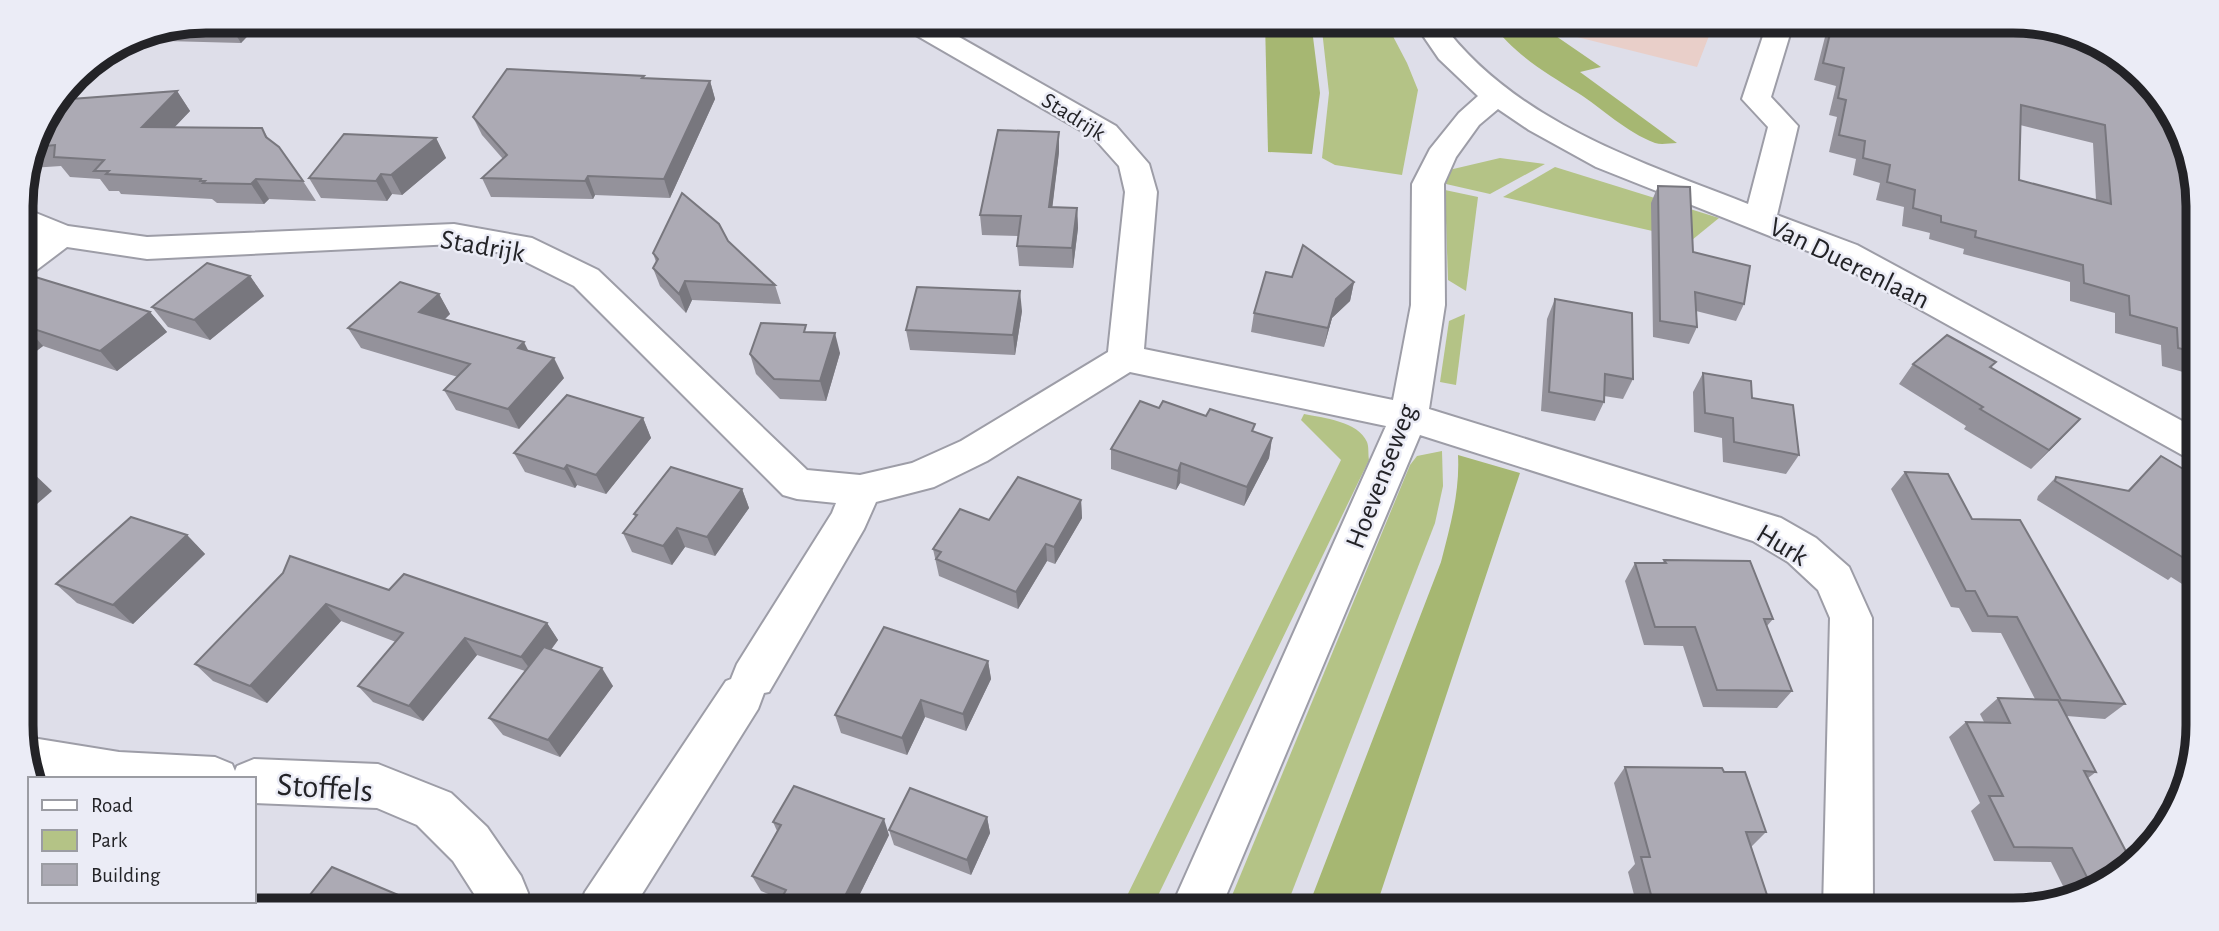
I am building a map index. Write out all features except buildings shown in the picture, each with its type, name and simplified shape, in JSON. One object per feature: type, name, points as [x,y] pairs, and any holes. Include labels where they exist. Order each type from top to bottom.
[{"type":"street","points":[[1435,33],[1449,54],[1495,96]]},
{"type":"street","points":[[1760,218],[1783,126],[1756,99],[1777,33]]},
{"type":"street","name":"Stadrijk","points":[[34,223],[61,236],[147,248],[454,234],[520,246],[586,278],[797,484],[860,490],[920,476],[974,451],[1125,358],[1141,192],[1134,164],[1105,132],[933,34]]},
{"type":"street","name":"Van Duerenlaan","points":[[1495,96],[1539,124],[1607,159],[1844,253],[2186,440]]},
{"type":"street","name":"Hoevenseweg","points":[[1200,897],[1409,417],[1428,305],[1428,184],[1441,155],[1469,119],[1495,96]]},
{"type":"street","points":[[34,255],[61,236]]},
{"type":"street","points":[[1125,358],[1409,417]]},
{"type":"street","name":"Hurk","points":[[1409,417],[1767,529],[1802,550],[1834,579],[1851,618],[1848,897]]},
{"type":"street","points":[[611,898],[748,686],[850,518],[860,490]]},
{"type":"street","points":[[37,760],[119,774],[177,777]]},
{"type":"street","name":"Stoffels","points":[[256,780],[378,786],[434,809],[470,844],[503,892],[503,898]]},
{"type":"shaded area","points":[[1562,33],[1710,33],[1697,67]]},
{"type":"green space","points":[[1265,33],[1313,33],[1320,93],[1312,154],[1268,152]]},
{"type":"green space","points":[[1322,33],[1391,33],[1418,90],[1402,175],[1335,165],[1322,158],[1329,93]]},
{"type":"green space","points":[[1499,33],[1552,33],[1601,67],[1580,72],[1677,143],[1655,143],[1624,127],[1530,62]]},
{"type":"green space","points":[[1500,158],[1545,164],[1490,194],[1446,184],[1449,170]]},
{"type":"green space","points":[[1555,167],[1719,218],[1692,240],[1503,197]]},
{"type":"green space","points":[[1445,190],[1478,197],[1466,291],[1448,280]]},
{"type":"green space","points":[[1465,314],[1456,385],[1440,382],[1449,321]]},
{"type":"green space","points":[[1304,414],[1356,429],[1367,442],[1369,460],[1157,897],[1126,897],[1341,460],[1301,420]]},
{"type":"green space","points":[[1442,451],[1443,486],[1435,523],[1290,897],[1231,897],[1410,465],[1417,456]]},
{"type":"green space","points":[[1458,455],[1520,473],[1379,897],[1312,897],[1441,562],[1456,496]]}]
